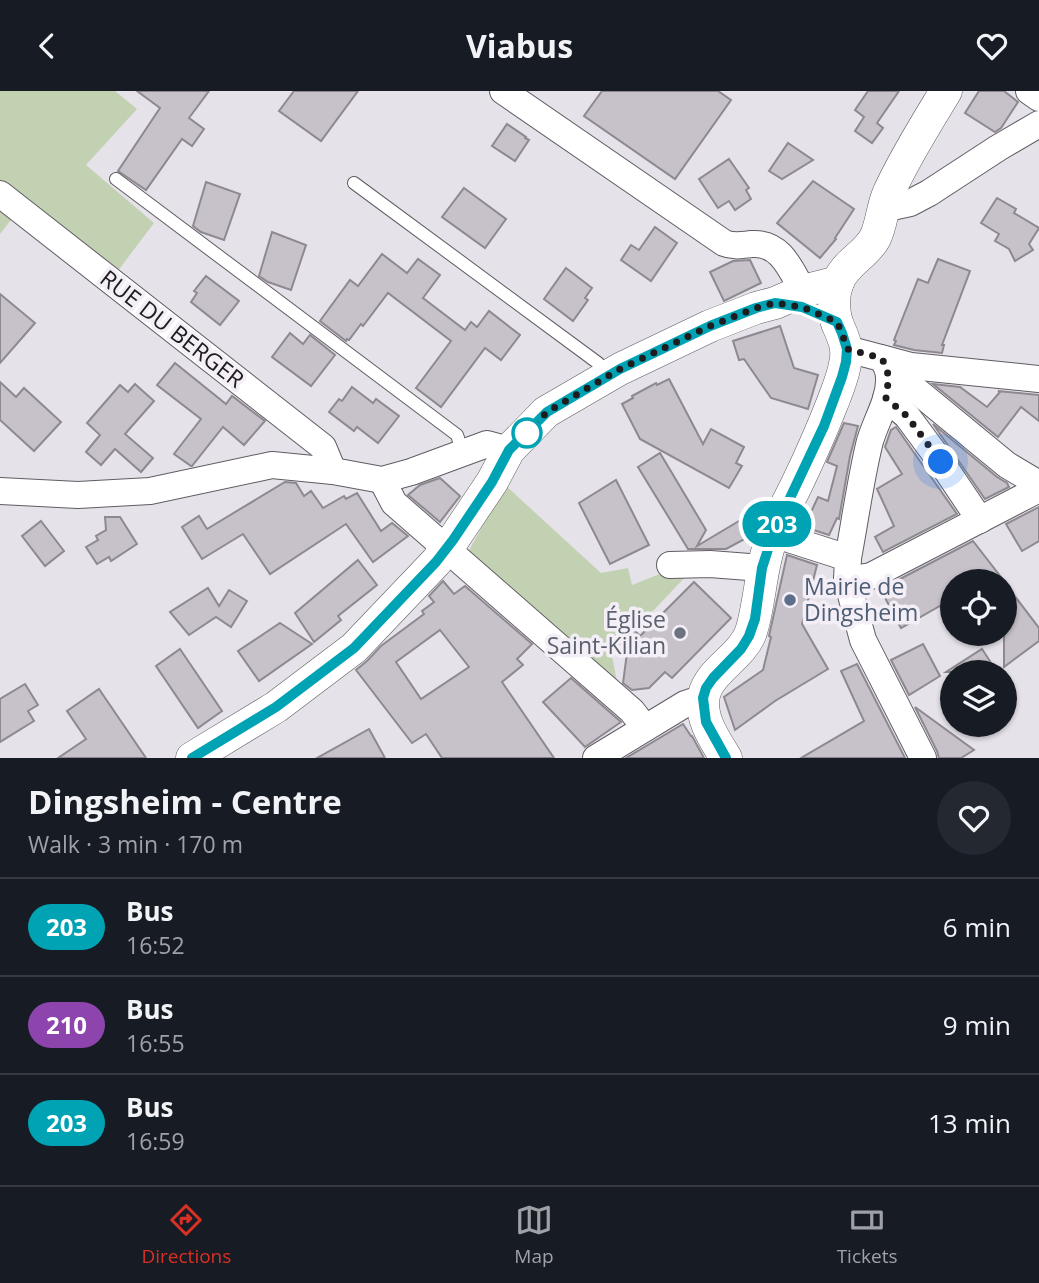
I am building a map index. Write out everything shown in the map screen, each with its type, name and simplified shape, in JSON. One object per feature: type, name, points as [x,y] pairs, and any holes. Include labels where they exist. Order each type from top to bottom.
[{"type":"street","points":[[503,91],[724,243],[733,246],[765,245],[778,251],[787,261],[789,297],[842,336],[886,378],[907,416],[980,520]]},
{"type":"street","points":[[726,758],[706,722],[703,698],[713,678],[741,649],[749,636],[755,619],[762,568],[773,534],[824,426],[842,377],[846,362],[834,306],[838,282],[843,272],[877,235],[883,209],[897,174],[946,91]]},
{"type":"street","points":[[1029,91],[1039,98]]},
{"type":"street","points":[[883,209],[910,203],[929,193],[1039,124]]},
{"type":"street","name":"RUE DU BERGER","points":[[0,194],[323,447],[333,471]]},
{"type":"street","points":[[197,757],[276,707],[354,648],[446,550],[492,482],[509,450],[547,412],[608,375],[710,326],[838,282]]},
{"type":"street","points":[[886,378],[911,366],[1039,379]]},
{"type":"street","points":[[886,378],[869,444],[848,569],[863,640],[923,758]]},
{"type":"street","points":[[773,534],[848,569],[871,576],[980,520],[1039,486],[1007,465],[917,391],[886,378]]},
{"type":"street","points":[[0,491],[78,495],[150,491],[272,465],[333,471],[382,480],[487,444],[509,450]]},
{"type":"street","points":[[382,480],[394,503],[632,711],[645,728]]},
{"type":"street","points":[[670,565],[710,564],[762,568]]},
{"type":"street","points":[[596,758],[685,704],[703,698]]},
{"type":"lane","points":[[116,179],[457,435],[463,453]]},
{"type":"lane","points":[[354,183],[598,363],[608,375]]},
{"type":"green space","points":[[0,91],[115,91],[137,109],[86,165],[154,223],[117,272],[24,203],[0,234]]},
{"type":"green space","points":[[505,485],[601,573],[628,568],[632,585],[662,573],[686,576],[654,610],[625,628],[610,645],[618,687],[466,556]]},
{"type":"building","points":[[137,91],[209,91],[189,118],[204,129],[192,146],[182,139],[146,190],[118,171],[160,108]]},
{"type":"building","points":[[294,91],[358,91],[321,141],[279,111]]},
{"type":"building","points":[[602,91],[718,91],[731,100],[675,179],[584,116]]},
{"type":"building","points":[[868,91],[899,91],[877,123],[883,128],[872,143],[855,131],[864,117],[855,110]]},
{"type":"building","points":[[979,91],[1004,91],[1018,102],[1001,128],[995,132],[965,113]]},
{"type":"building","points":[[507,124],[529,140],[515,161],[492,146]]},
{"type":"building","points":[[788,143],[813,160],[782,179],[769,171]]},
{"type":"building","points":[[729,159],[749,188],[746,190],[751,199],[735,210],[729,201],[718,208],[699,179]]},
{"type":"building","points":[[813,181],[854,209],[836,239],[820,258],[777,223]]},
{"type":"building","points":[[206,182],[240,194],[224,240],[201,232],[193,226]]},
{"type":"building","points":[[464,188],[506,219],[485,248],[442,217]]},
{"type":"building","points":[[997,198],[1016,209],[1014,213],[1039,228],[1029,244],[1033,250],[1015,261],[1009,249],[995,241],[999,234],[981,223]]},
{"type":"building","points":[[655,227],[677,243],[651,281],[621,260],[631,245],[639,250]]},
{"type":"building","points":[[272,232],[306,245],[291,290],[259,276]]},
{"type":"building","points":[[382,254],[407,273],[418,259],[440,275],[423,298],[465,330],[471,322],[477,327],[489,311],[520,335],[501,360],[485,348],[441,407],[416,388],[451,341],[388,293],[349,340],[346,341],[320,321],[350,280],[358,286]]},
{"type":"building","points":[[938,259],[970,271],[942,345],[942,353],[894,345],[918,279],[928,283]]},
{"type":"building","points":[[750,260],[761,283],[724,301],[710,272],[733,261]]},
{"type":"building","points":[[566,268],[592,288],[585,298],[588,300],[573,321],[544,299]]},
{"type":"building","points":[[206,276],[239,301],[220,325],[191,302],[197,293],[194,291]]},
{"type":"building","points":[[0,294],[35,323],[0,363]]},
{"type":"building","points":[[780,326],[794,368],[818,375],[808,409],[771,398],[744,359],[739,360],[733,341]]},
{"type":"building","points":[[290,333],[303,344],[310,335],[335,355],[311,386],[272,357]]},
{"type":"building","points":[[175,363],[226,404],[232,396],[265,421],[244,445],[223,427],[192,466],[174,454],[201,419],[157,385]]},
{"type":"building","points":[[669,379],[703,444],[711,429],[744,447],[736,463],[742,466],[729,488],[640,439],[622,404],[656,383],[657,385]]},
{"type":"building","points":[[0,382],[16,397],[24,388],[61,422],[34,451],[0,420]]},
{"type":"building","points":[[135,384],[154,401],[125,434],[153,458],[141,472],[115,449],[101,465],[86,452],[100,435],[87,423],[120,385],[128,392]]},
{"type":"building","points":[[933,384],[960,387],[987,407],[1000,392],[998,391],[1039,395],[1039,421],[1021,407],[998,437]]},
{"type":"building","points":[[352,387],[373,403],[376,399],[399,416],[378,443],[357,427],[354,431],[329,412],[339,399],[342,401]]},
{"type":"building","points":[[844,423],[858,426],[839,519],[837,518],[829,535],[804,527],[818,497],[828,501],[837,466],[827,462]]},
{"type":"building","points":[[933,424],[1007,483],[1009,487],[985,499]]},
{"type":"building","points":[[896,427],[957,514],[883,552],[875,537],[894,526],[877,489],[902,474],[885,447],[891,430]]},
{"type":"building","points":[[660,453],[706,530],[697,546],[749,515],[756,526],[754,534],[726,549],[688,549],[638,467]]},
{"type":"building","points":[[440,478],[460,496],[440,522],[408,495],[420,485]]},
{"type":"building","points":[[616,480],[649,545],[610,564],[579,503]]},
{"type":"building","points":[[285,482],[296,483],[304,496],[311,491],[323,508],[344,496],[346,499],[357,493],[381,531],[392,523],[408,536],[373,562],[346,524],[270,574],[243,534],[202,559],[182,527],[199,516],[207,529]]},
{"type":"building","points":[[1039,507],[1039,541],[1022,551],[1006,524]]},
{"type":"building","points":[[105,517],[120,517],[137,544],[111,561],[109,557],[97,564],[86,547],[98,540],[96,536],[106,530]]},
{"type":"building","points":[[41,521],[64,551],[45,566],[22,536]]},
{"type":"building","points":[[973,541],[995,569],[940,569],[940,606],[901,628],[883,594],[901,585],[898,580]]},
{"type":"building","points":[[787,555],[817,565],[802,624],[828,669],[775,701],[735,730],[724,697],[763,670]]},
{"type":"building","points":[[358,560],[377,585],[338,616],[341,620],[314,642],[295,613]]},
{"type":"building","points":[[443,581],[454,594],[465,586],[532,644],[517,659],[523,665],[502,682],[554,758],[442,758],[426,734],[412,743],[356,670],[381,646],[424,614],[422,611],[434,602],[429,596]],"holes":[[[440,630],[469,667],[421,699],[396,662]]]},
{"type":"building","name":"Église Saint-Kilian","points":[[694,582],[731,618],[672,678],[665,672],[649,688],[632,690],[623,683],[627,653],[618,645],[633,629],[640,636]]},
{"type":"building","points":[[208,588],[219,606],[229,590],[247,601],[231,627],[216,617],[189,635],[170,612]]},
{"type":"building","points":[[1017,599],[1039,628],[1039,641],[1013,660],[1004,660],[1004,646],[1017,646]]},
{"type":"building","points":[[280,623],[312,644],[259,681],[238,651]]},
{"type":"building","points":[[923,644],[940,676],[909,695],[891,660]]},
{"type":"building","points":[[180,649],[222,711],[198,728],[156,666]]},
{"type":"building","points":[[982,649],[989,660],[965,660]]},
{"type":"building","points":[[857,664],[905,758],[801,758],[864,721],[841,671]]},
{"type":"building","points":[[571,678],[621,722],[585,747],[543,702]]},
{"type":"building","points":[[25,684],[38,705],[28,711],[34,721],[0,742],[0,699]]},
{"type":"building","points":[[99,689],[146,758],[58,758],[86,739],[67,711]]},
{"type":"building","points":[[915,707],[940,725],[940,737],[956,737],[974,750],[961,758],[939,758]]},
{"type":"building","points":[[683,724],[704,758],[626,758]]},
{"type":"building","points":[[369,729],[385,758],[317,758]]},
{"type":"bus line","name":"203","points":[[192,758],[276,707],[354,648],[436,562],[492,482],[509,450],[547,412],[620,369],[710,326],[775,303],[802,307],[837,322],[847,349],[846,362],[824,426],[773,534],[762,568],[755,619],[749,636],[741,649],[706,688],[703,698],[706,722],[726,758]]},
{"type":"place","name":"Mairie de Dingsheim","points":[[790,600]]},
{"type":"place","name":"Église Saint-Kilian","points":[[680,633]]},
{"type":"route","points":[[527,433],[547,412],[620,369],[710,326],[775,303],[802,307],[837,322],[847,349],[881,358],[887,366],[889,377],[886,398],[907,416],[941,462]]}]
